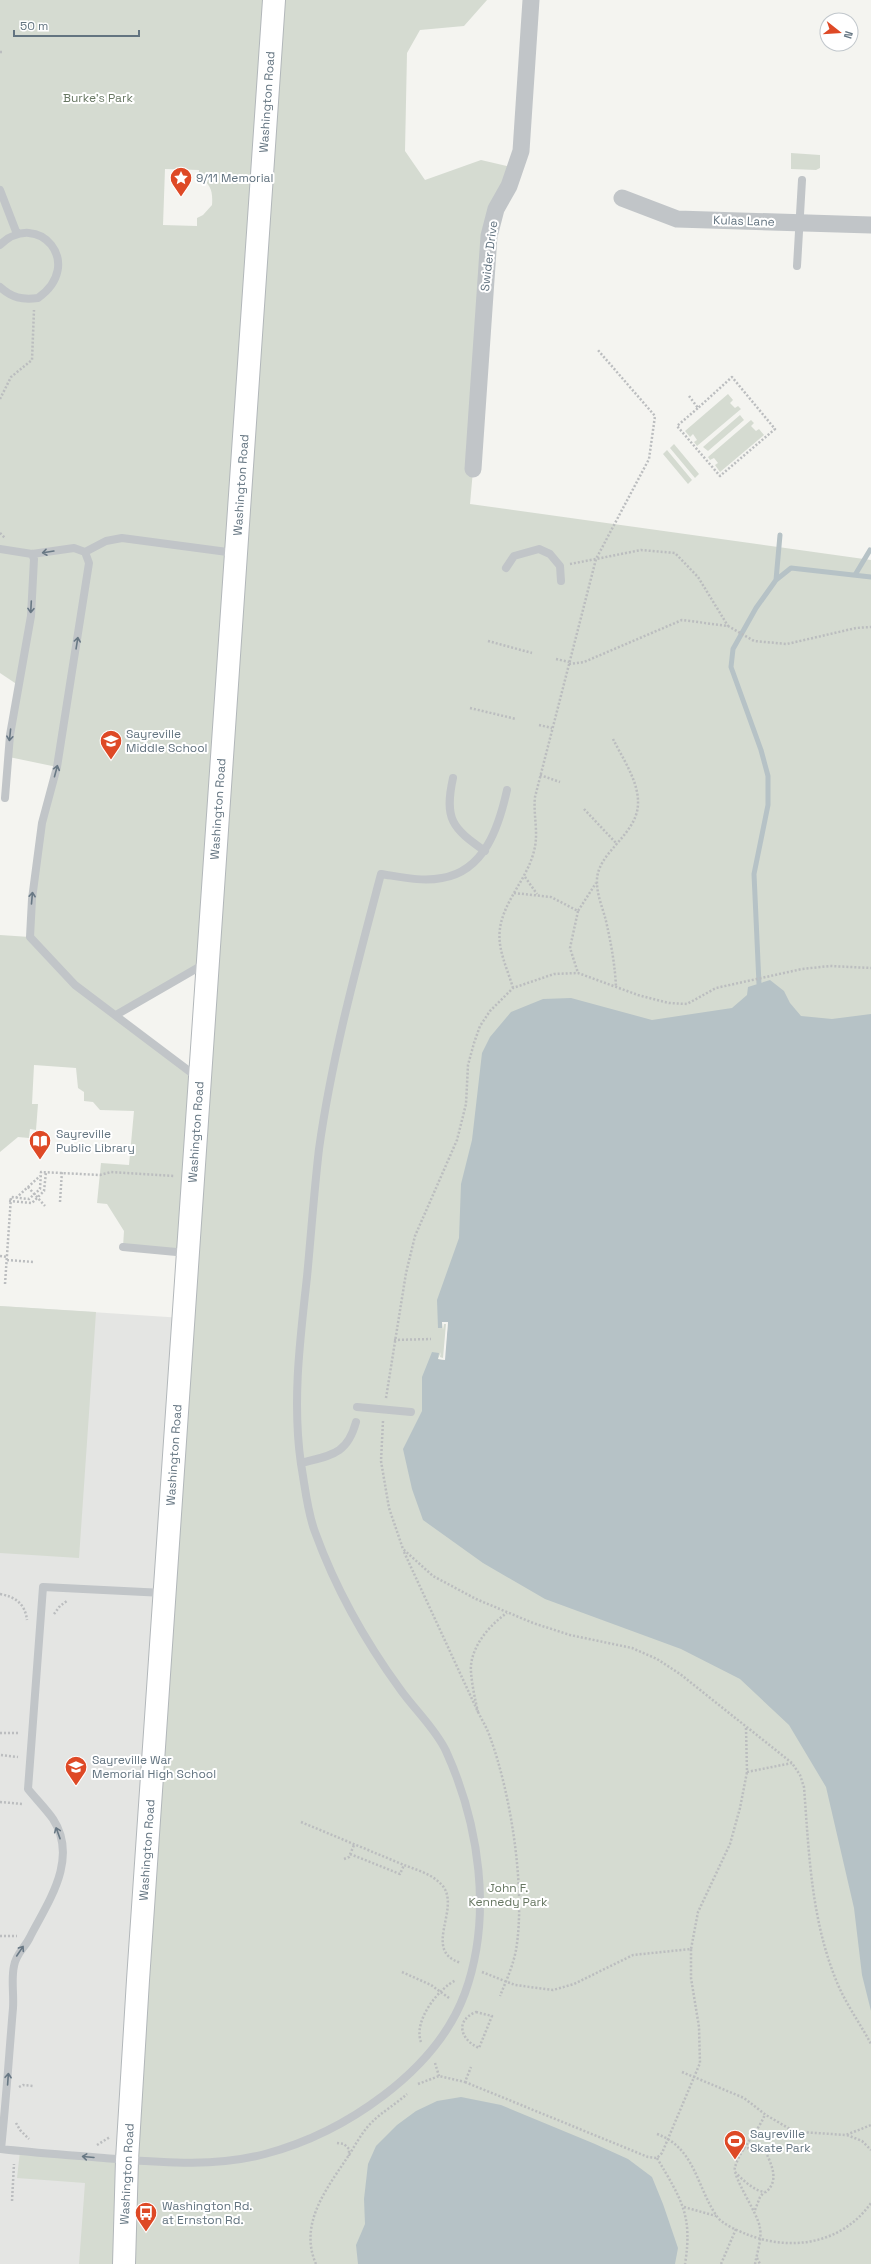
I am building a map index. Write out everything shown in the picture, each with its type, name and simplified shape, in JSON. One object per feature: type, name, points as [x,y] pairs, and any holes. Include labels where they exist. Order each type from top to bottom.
[{"type":"main road","name":"Washington Road","points":[[124,2264],[127,2160],[164,1593],[200,1079],[206,963],[274,0]]},
{"type":"street","name":"Swider Drive","points":[[473,469],[489,236],[496,209],[509,186],[521,151],[531,0]]},
{"type":"street","name":"Kulas Lane","points":[[622,198],[677,219],[871,225]]},
{"type":"lane","points":[[797,266],[802,180]]},
{"type":"lane","points":[[0,190],[17,234]]},
{"type":"lane","points":[[0,245],[6,239],[17,234],[29,233],[39,235],[55,250],[59,261],[58,272],[54,283],[38,298],[16,298],[0,287]]},
{"type":"lane","points":[[0,549],[10,549],[32,554],[74,548],[85,552],[106,541],[122,538],[236,554]]},
{"type":"lane","points":[[506,568],[514,556],[539,549],[550,554],[560,566],[561,581]]},
{"type":"lane","points":[[85,552],[89,563],[57,767],[42,823],[32,899],[30,937],[75,985],[116,1014],[200,1079]]},
{"type":"lane","points":[[5,798],[10,735],[31,616],[34,559],[32,554]]},
{"type":"lane","points":[[453,778],[448,802],[454,825],[466,838],[484,851]]},
{"type":"lane","points":[[164,1593],[43,1587],[28,1789],[53,1820],[64,1854],[62,1868],[56,1887],[29,1940],[18,1953],[13,1967],[14,1995],[1,2149],[156,2162],[216,2162],[263,2154],[314,2137],[353,2116],[394,2086],[418,2064],[436,2043],[452,2019],[464,1995],[471,1970],[476,1938],[480,1884],[477,1859],[466,1803],[444,1746],[398,1687],[355,1620],[313,1528],[301,1463],[296,1379],[320,1147],[345,1012],[381,874],[415,879],[443,878],[468,868],[484,851],[500,819],[507,790]]},
{"type":"lane","points":[[116,1014],[206,963]]},
{"type":"lane","points":[[123,1247],[187,1253]]},
{"type":"lane","points":[[357,1407],[411,1412]]},
{"type":"lane","points":[[301,1463],[331,1456],[340,1452],[348,1442],[356,1422]]},
{"type":"path","points":[[0,399],[11,377],[32,360],[33,312],[38,298]]},
{"type":"path","points":[[513,988],[500,945],[499,928],[504,911],[525,877],[535,850],[537,834],[534,803],[596,559],[649,459],[655,416],[597,349]]},
{"type":"path","points":[[732,377],[775,429],[720,476],[677,426],[698,408],[732,377]]},
{"type":"path","points":[[689,396],[698,408]]},
{"type":"path","points":[[560,566],[641,550],[675,553],[698,577],[728,626]]},
{"type":"path","points":[[556,658],[569,663],[584,662],[682,620],[728,626],[754,641],[787,644],[856,628],[871,627]]},
{"type":"path","points":[[488,641],[532,653]]},
{"type":"path","points":[[470,708],[516,719]]},
{"type":"path","points":[[539,725],[552,728]]},
{"type":"path","points":[[578,973],[570,948],[578,911],[596,882],[601,867],[617,844],[630,831],[636,818],[638,804],[632,777],[613,740]]},
{"type":"path","points":[[540,775],[560,782]]},
{"type":"path","points":[[584,809],[617,844]]},
{"type":"path","points":[[525,877],[538,894]]},
{"type":"path","points":[[596,882],[610,936],[615,966],[616,987]]},
{"type":"path","points":[[514,893],[538,894],[558,899],[572,910],[578,911]]},
{"type":"path","points":[[500,1996],[513,1963],[518,1931],[518,1902],[514,1845],[500,1772],[490,1736],[403,1549],[389,1508],[381,1462],[384,1410],[394,1340],[406,1273],[415,1236],[457,1140],[462,1123],[468,1065],[480,1026],[490,1011],[513,988],[554,974],[578,973],[593,977],[616,987],[654,1000],[687,1004],[716,988],[748,980],[830,966],[871,968]]},
{"type":"path","points":[[5,1284],[10,1201],[11,1198],[29,1199],[40,1189],[41,1172],[100,1175],[111,1172],[177,1176]]},
{"type":"path","points":[[10,1201],[32,1203],[44,1192],[46,1172]]},
{"type":"path","points":[[60,1202],[62,1172]]},
{"type":"path","points":[[16,1198],[27,1186],[41,1176]]},
{"type":"path","points":[[27,1186],[45,1206]]},
{"type":"path","points":[[0,1256],[7,1259],[34,1262]]},
{"type":"path","points":[[394,1340],[431,1339]]},
{"type":"path","points":[[403,1549],[433,1576],[476,1599],[507,1613],[570,1635],[623,1645],[652,1656],[680,1674],[792,1763],[800,1775],[804,1787],[811,1882],[827,1957],[848,2005],[871,2044]]},
{"type":"path","points":[[0,1594],[14,1598],[22,1605],[26,1614],[26,1626]]},
{"type":"path","points":[[52,1616],[60,1606],[71,1600]]},
{"type":"path","points":[[478,1712],[471,1671],[472,1661],[486,1632],[496,1620],[507,1613]]},
{"type":"path","points":[[657,2158],[662,2153],[700,2062],[701,2048],[691,1978],[692,1949],[698,1912],[730,1844],[740,1808],[747,1772],[746,1727]]},
{"type":"path","points":[[0,1733],[19,1734],[19,1730]]},
{"type":"path","points":[[1,1755],[30,1758]]},
{"type":"path","points":[[747,1772],[792,1763]]},
{"type":"path","points":[[0,1802],[20,1803],[28,1806]]},
{"type":"path","points":[[301,1822],[430,1875],[443,1886],[447,1901],[443,1949],[448,1956],[461,1963]]},
{"type":"path","points":[[344,1859],[350,1854],[354,1845]]},
{"type":"path","points":[[350,1854],[400,1874],[404,1865]]},
{"type":"path","points":[[0,1936],[13,1937],[20,1933]]},
{"type":"path","points":[[480,1971],[522,1986],[560,1989],[574,1984],[633,1955],[692,1949]]},
{"type":"path","points":[[402,1972],[440,1991],[450,1998]]},
{"type":"path","points":[[423,2045],[419,2033],[420,2025],[440,1991],[456,1980]]},
{"type":"path","points":[[481,2012],[492,2016],[479,2048],[469,2044],[464,2038],[462,2030],[467,2017],[481,2012]]},
{"type":"path","points":[[436,2063],[439,2076]]},
{"type":"path","points":[[464,2082],[471,2066]]},
{"type":"path","points":[[682,2072],[737,2094],[765,2114],[790,2129],[801,2132],[846,2135],[862,2141],[871,2150]]},
{"type":"path","points":[[412,2088],[417,2084],[439,2076],[464,2082],[648,2157],[657,2158]]},
{"type":"path","points":[[316,2264],[311,2238],[313,2220],[321,2198],[349,2156],[362,2133],[372,2122],[408,2093]]},
{"type":"path","points":[[755,2264],[761,2229],[755,2211],[734,2168],[765,2114]]},
{"type":"path","points":[[16,2123],[27,2138],[33,2140]]},
{"type":"path","points":[[846,2135],[871,2125]]},
{"type":"path","points":[[92,2146],[110,2137],[111,2131]]},
{"type":"path","points":[[657,2134],[668,2138],[677,2144],[685,2153],[716,2216]]},
{"type":"path","points":[[337,2143],[344,2144],[349,2149],[349,2156]]},
{"type":"path","points":[[744,2149],[761,2147],[765,2150],[773,2168],[774,2181],[771,2189],[764,2192],[760,2197],[755,2211]]},
{"type":"path","points":[[657,2158],[684,2207],[687,2220],[688,2243],[685,2264]]},
{"type":"path","points":[[12,2201],[14,2164]]},
{"type":"path","points":[[735,2171],[751,2186],[764,2192]]},
{"type":"path","points":[[684,2207],[716,2216],[736,2229],[760,2239],[792,2244],[815,2242],[840,2232],[857,2219],[871,2202]]},
{"type":"path","points":[[721,2264],[736,2229]]},
{"type":"path","points":[[756,2258],[760,2264]]},
{"type":"shaded area","points":[[770,980],[784,991],[790,1003],[801,1016],[832,1019],[871,1014],[871,2011],[862,1975],[854,1908],[826,1787],[789,1725],[740,1679],[681,1649],[545,1599],[483,1563],[423,1520],[412,1489],[403,1449],[422,1411],[422,1377],[432,1352],[439,1353],[438,1359],[444,1360],[448,1323],[442,1322],[442,1328],[438,1328],[437,1300],[459,1238],[461,1184],[472,1140],[482,1053],[490,1037],[511,1012],[543,999],[571,998],[652,1020],[732,1008],[747,995],[748,987]]},
{"type":"shaded area","name":"Sayreville War Memorial High School","points":[[0,1306],[183,1318],[124,2264],[0,2264]]},
{"type":"shaded area","points":[[461,2097],[501,2105],[595,2144],[628,2159],[652,2177],[678,2248],[675,2264],[358,2264],[356,2245],[365,2224],[364,2199],[368,2164],[376,2146],[397,2125],[416,2111],[437,2101]]},
{"type":"green space","name":"John F. Kennedy Park","points":[[0,0],[487,0],[464,26],[420,30],[407,53],[405,151],[425,180],[481,160],[516,168],[496,209],[470,504],[871,560],[871,2264],[79,2264],[85,2183],[17,2178],[20,2151],[127,2160],[187,1253],[123,1247],[124,1231],[107,1204],[97,1203],[101,1163],[129,1165],[134,1111],[100,1110],[93,1102],[84,1101],[84,1092],[78,1088],[76,1068],[34,1065],[32,1104],[38,1104],[36,1130],[30,1129],[29,1138],[18,1137],[0,1152],[0,935],[30,937],[37,855],[57,767],[9,757],[18,685],[0,673]],"holes":[[[165,169],[199,170],[199,178],[209,185],[212,196],[212,205],[203,215],[197,218],[197,226],[163,225]],[[207,963],[199,1078],[116,1015]]]},
{"type":"green space","points":[[791,153],[820,155],[820,168],[816,170],[791,169]]},
{"type":"green space","points":[[728,394],[733,400],[730,403],[735,408],[738,406],[741,409],[697,446],[694,442],[697,440],[693,434],[690,437],[685,431]]},
{"type":"green space","points":[[740,415],[744,420],[708,451],[703,447]]},
{"type":"green space","points":[[751,420],[754,423],[751,426],[756,431],[759,429],[764,435],[720,472],[715,465],[718,463],[714,458],[710,460],[708,457]]},
{"type":"green space","points":[[674,444],[699,474],[695,478],[670,448]]},
{"type":"green space","points":[[667,450],[692,480],[688,484],[663,454]]},
{"type":"green space","points":[[0,1306],[96,1312],[79,1558],[0,1553]]},
{"type":"pier","points":[[442,1322],[448,1322],[445,1360],[438,1359],[441,1352],[440,1357],[443,1358],[446,1324],[444,1324],[443,1330]]},
{"type":"waterway","points":[[776,580],[780,535]]},
{"type":"waterway","points":[[855,575],[870,550]]},
{"type":"waterway","points":[[759,984],[754,874],[768,805],[768,776],[761,750],[731,667],[733,649],[756,608],[776,580],[791,568],[871,577]]},
{"type":"place","name":"9/11 Memorial","points":[[181,198]]},
{"type":"place","name":"Sayreville Middle School","points":[[111,760]]},
{"type":"place","name":"Sayreville Public Library","points":[[40,1160]]},
{"type":"place","name":"Sayreville War Memorial High School","points":[[76,1786]]},
{"type":"place","name":"Sayreville Skate Park","points":[[735,2160]]},
{"type":"place","name":"Washington Rd. at Ernston Rd.","points":[[146,2232]]},
{"type":"park label","name":"Burke's Park","points":[[98,98]]}]
